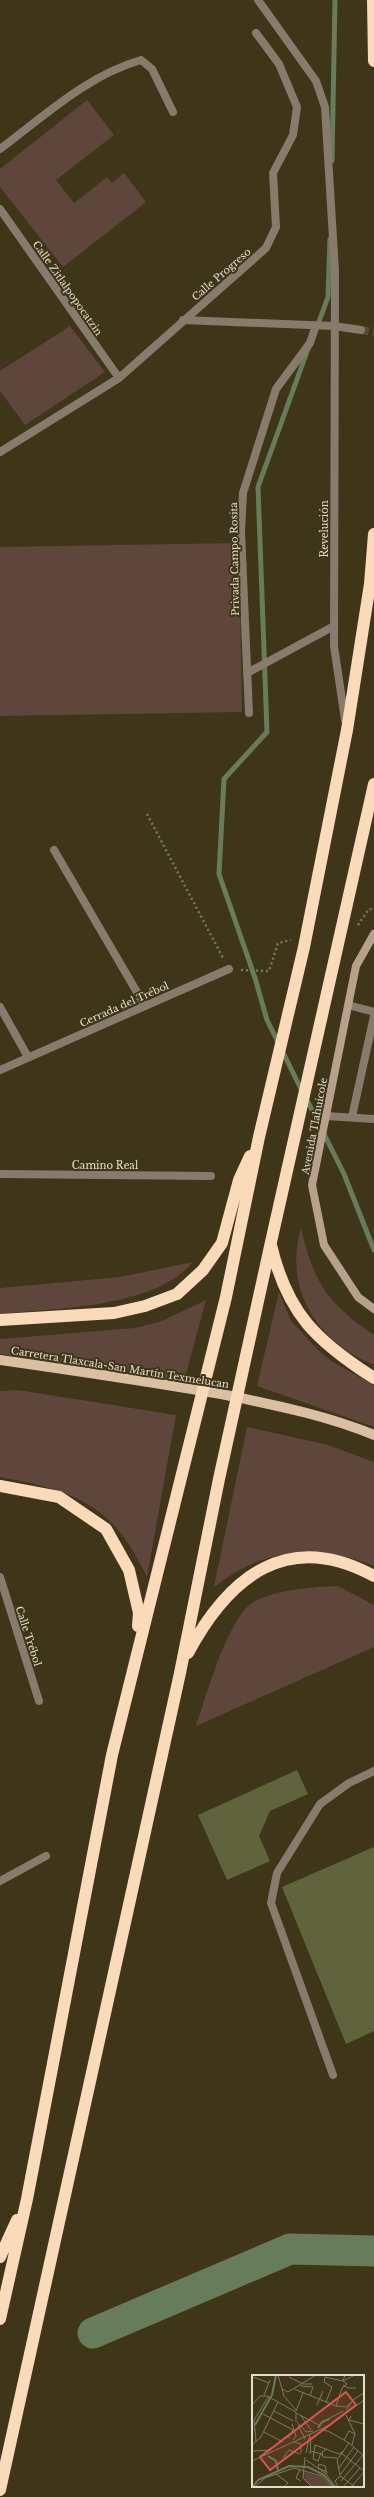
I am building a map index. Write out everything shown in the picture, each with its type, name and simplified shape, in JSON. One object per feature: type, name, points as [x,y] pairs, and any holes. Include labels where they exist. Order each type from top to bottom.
[{"type":"highway","points":[[373,0],[374,61]]},
{"type":"highway","points":[[0,2319],[27,2200],[112,1755],[135,1655],[226,1297],[259,1137],[304,947],[347,730],[370,584],[374,534]]},
{"type":"highway","points":[[0,2490],[180,1672],[219,1479],[374,784]]},
{"type":"highway","points":[[0,1320],[114,1313],[145,1306],[177,1294],[203,1270],[222,1243],[239,1180],[259,1137]]},
{"type":"highway","points":[[271,1242],[287,1292],[310,1330],[374,1378]]},
{"type":"highway","points":[[0,1486],[60,1497],[106,1529],[128,1570],[139,1613],[135,1655]]},
{"type":"highway","points":[[180,1672],[188,1653],[210,1617],[234,1588],[262,1568],[291,1558],[324,1558],[341,1561],[374,1576]]},
{"type":"highway","points":[[0,2257],[27,2200]]},
{"type":"main road","name":"Avenida Tlahuicole","points":[[374,934],[356,966],[312,1185],[324,1245],[358,1297],[374,1309]]},
{"type":"main road","name":"Carretera Tlaxcala-San Martín Texmelucan","points":[[0,1360],[173,1385],[282,1406],[355,1427],[374,1435]]},
{"type":"street","name":"Revelución","points":[[258,0],[316,81],[325,107],[335,271],[334,646],[347,730]]},
{"type":"street","name":"Calle Progreso","points":[[0,452],[119,378],[266,248],[276,227],[273,173],[293,135],[297,107],[279,64],[256,34]]},
{"type":"street","points":[[0,149],[87,84],[125,64],[141,60],[152,69],[173,112]]},
{"type":"street","name":"Calle Zitlalpopocatzin","points":[[0,209],[119,378]]},
{"type":"street","points":[[183,320],[334,326],[361,330]]},
{"type":"street","name":"Privada Campo Rosita","points":[[249,713],[241,531],[243,493],[276,389],[310,343],[316,325]]},
{"type":"street","points":[[247,672],[334,626]]},
{"type":"street","points":[[54,850],[145,1006]]},
{"type":"street","name":"Cerrada del Trébol","points":[[0,1070],[228,969]]},
{"type":"street","points":[[348,1005],[374,1012]]},
{"type":"street","points":[[0,1007],[28,1057]]},
{"type":"street","points":[[352,1117],[374,1016]]},
{"type":"street","points":[[326,1116],[374,1119]]},
{"type":"street","name":"Camino Real","points":[[0,1174],[211,1176]]},
{"type":"street","name":"Calle Trébol","points":[[0,1577],[39,1702]]},
{"type":"street","points":[[333,2075],[271,1903],[277,1873],[320,1804],[349,1783],[374,1771]]},
{"type":"street","points":[[0,1881],[46,1856]]},
{"type":"path","points":[[147,814],[228,969],[269,972],[278,943]]},
{"type":"path","points":[[357,927],[368,909],[374,910]]},
{"type":"shaded area","points":[[87,100],[114,135],[56,180],[74,203],[107,177],[112,183],[124,173],[146,202],[63,267],[0,187],[0,169]]},
{"type":"shaded area","points":[[70,326],[105,372],[25,425],[0,391],[0,371]]},
{"type":"shaded area","points":[[239,543],[242,712],[0,716],[0,547]]},
{"type":"shaded area","points":[[301,1228],[311,1263],[317,1278],[325,1290],[345,1313],[374,1335],[374,1365],[354,1355],[336,1342],[321,1328],[309,1311],[301,1292],[297,1272],[297,1250]]},
{"type":"shaded area","points":[[193,1262],[176,1277],[155,1289],[130,1297],[76,1307],[0,1314],[0,1288],[120,1277]]},
{"type":"shaded area","points":[[279,1292],[291,1321],[319,1351],[331,1361],[374,1385],[374,1427],[257,1386]]},
{"type":"shaded area","points":[[206,1300],[184,1381],[0,1354],[0,1339],[135,1328],[162,1321]]},
{"type":"shaded area","points":[[18,1390],[176,1415],[147,1577],[122,1535],[106,1518],[93,1508],[64,1493],[49,1488],[0,1477],[0,1391]]},
{"type":"shaded area","points":[[247,1427],[328,1445],[374,1462],[374,1566],[332,1554],[311,1552],[291,1553],[271,1557],[252,1564],[233,1574],[214,1587]]},
{"type":"shaded area","points":[[338,1586],[374,1605],[374,1647],[196,1726],[224,1646],[239,1617],[247,1607],[255,1601],[265,1597],[290,1590]]},
{"type":"building","points":[[297,1770],[308,1794],[270,1811],[259,1836],[270,1861],[227,1880],[198,1815]]},
{"type":"building","points":[[374,1847],[374,2031],[346,2044],[282,1887]]},
{"type":"waterway","points":[[332,161],[335,0]]},
{"type":"waterway","points":[[317,327],[328,297],[330,239]]},
{"type":"waterway","points":[[302,1091],[267,1020],[255,978],[219,874],[224,779],[267,732],[258,487],[308,349]]},
{"type":"waterway","points":[[306,1098],[344,1174],[374,1250]]},
{"type":"waterway","points":[[93,2333],[290,2249],[374,2251]]},
{"type":"tunnel","points":[[361,330],[374,332]]}]
